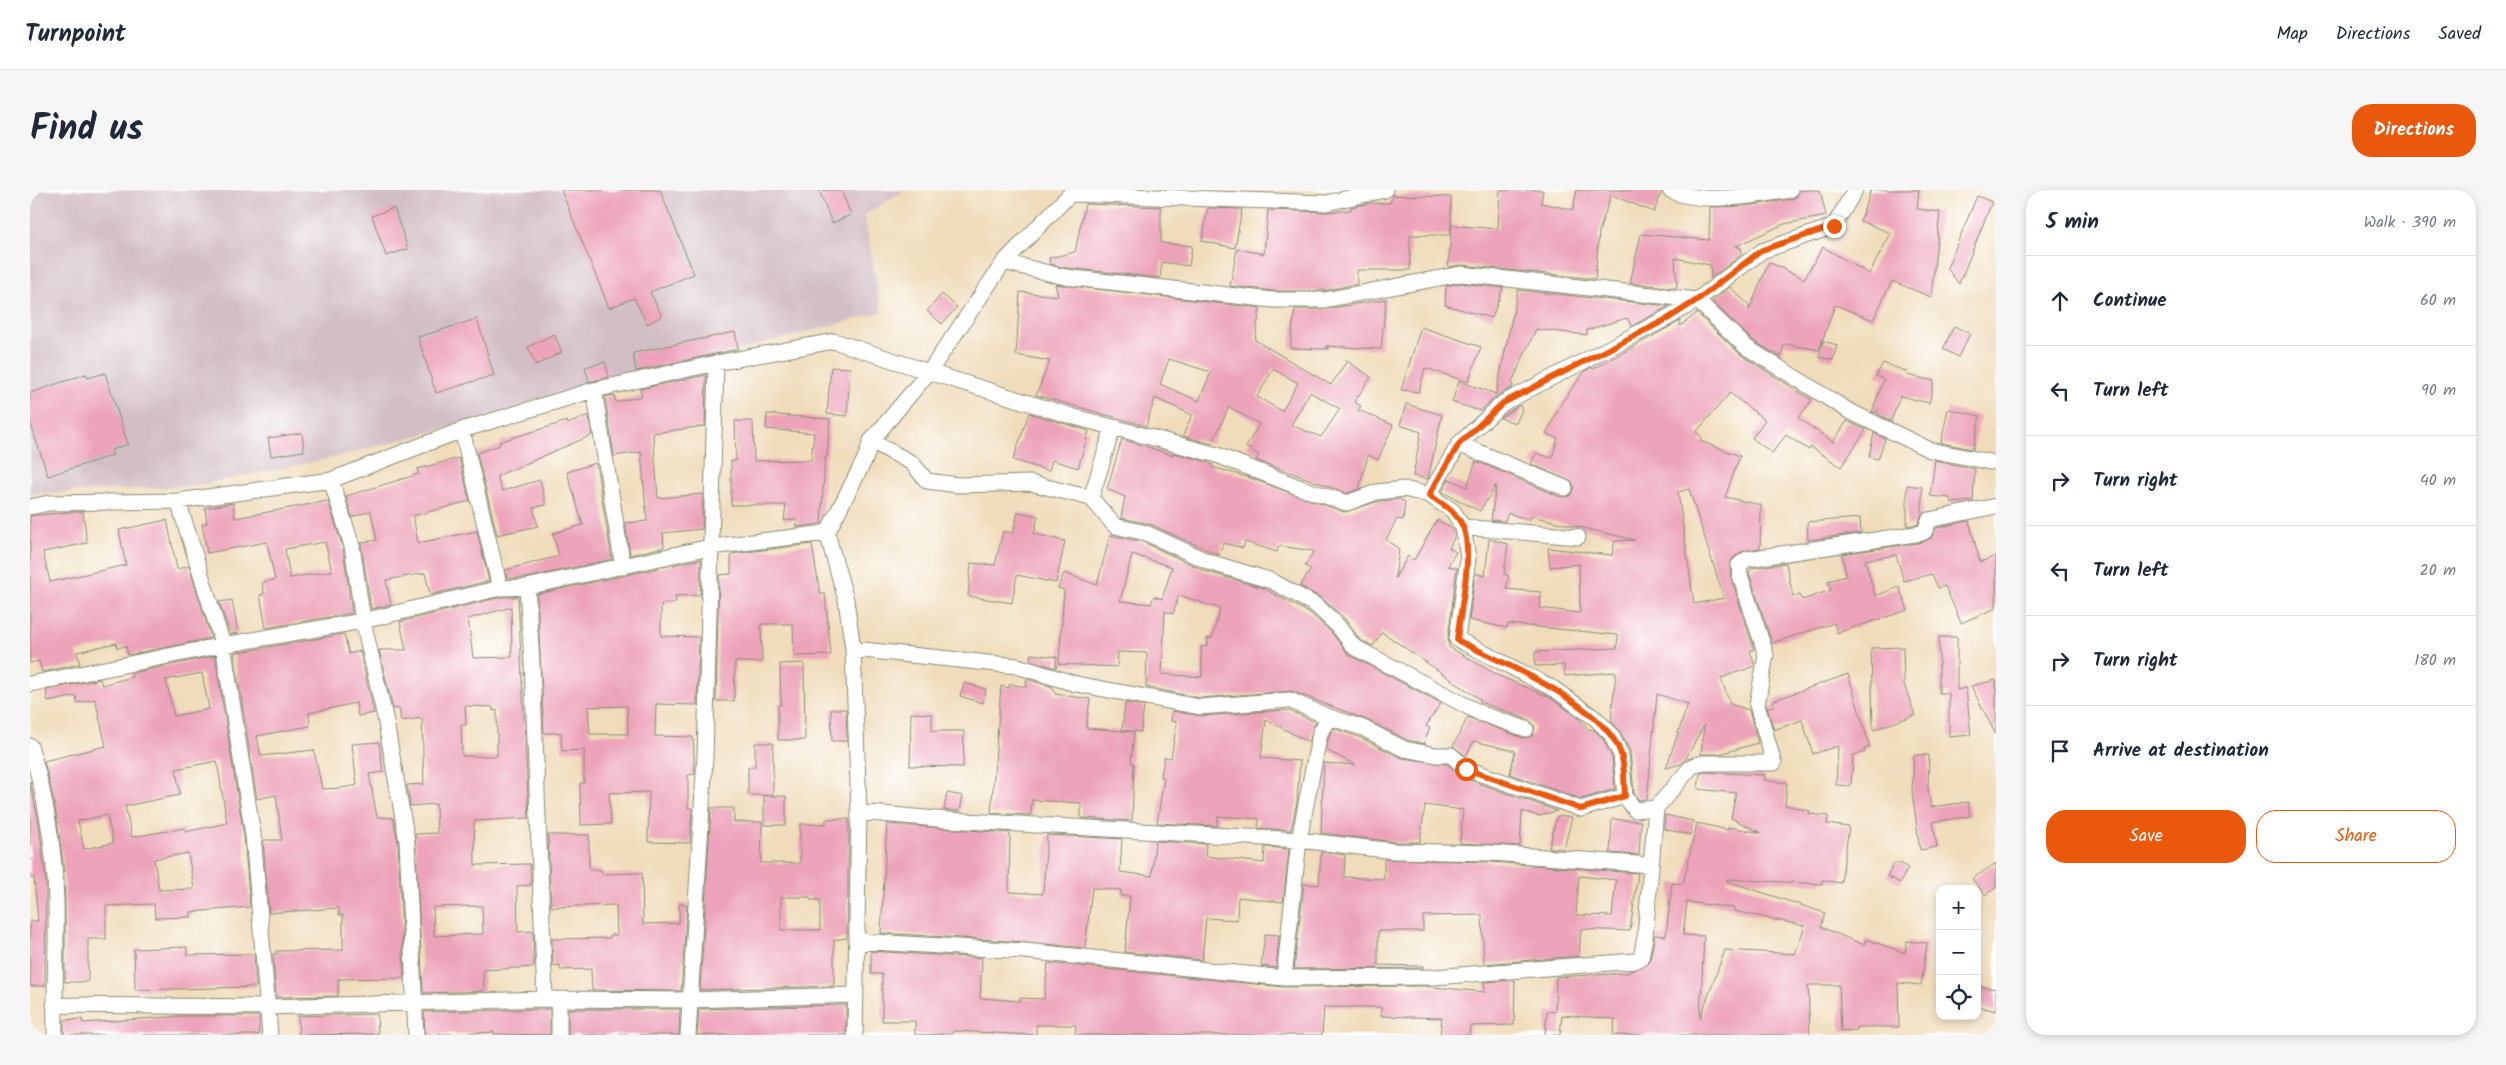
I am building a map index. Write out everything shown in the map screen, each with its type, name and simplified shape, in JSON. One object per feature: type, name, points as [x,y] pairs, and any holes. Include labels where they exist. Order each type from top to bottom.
[{"type":"street","points":[[855,1035],[859,812],[853,649],[846,600],[827,532],[866,457],[871,441],[929,372],[1004,262],[1072,192],[1326,203],[1386,190]]},
{"type":"street","points":[[1670,190],[1682,196],[1723,199],[1790,190]]},
{"type":"street","points":[[1429,495],[1459,444],[1503,403],[1669,318],[1697,300],[1762,250],[1834,226],[1856,190]]},
{"type":"street","points":[[1004,262],[1065,277],[1273,300],[1324,300],[1461,274],[1697,300],[1746,348],[1849,411],[1930,450],[1990,462]]},
{"type":"street","points":[[30,507],[48,503],[178,501],[331,480],[462,430],[594,390],[716,363],[834,341],[929,372],[1113,427],[1217,455],[1301,488],[1347,503],[1377,492],[1404,489],[1429,495],[1453,511],[1463,527],[1468,558],[1457,640],[1554,689],[1596,719],[1611,734],[1622,754],[1625,796],[1635,810],[1656,808]]},
{"type":"street","points":[[688,1035],[705,757],[716,363]]},
{"type":"street","points":[[594,390],[623,567]]},
{"type":"street","points":[[1091,498],[1113,427]]},
{"type":"street","points":[[462,430],[500,588]]},
{"type":"street","points":[[871,441],[912,463],[927,481],[958,485],[1030,483],[1091,498],[1115,526],[1146,532],[1209,562],[1272,581],[1316,606],[1338,626],[1354,647],[1482,714],[1526,729]]},
{"type":"street","points":[[1459,444],[1565,488]]},
{"type":"street","points":[[331,480],[352,546],[363,621],[385,717],[407,841],[416,1035]]},
{"type":"street","points":[[178,501],[223,645],[254,835],[270,1035]]},
{"type":"street","points":[[856,941],[1025,951],[1284,978],[1434,977],[1635,961],[1641,958],[1645,937],[1656,808],[1692,766],[1703,763],[1774,763],[1757,705],[1766,655],[1740,575],[1739,565],[1747,559],[1922,533],[1925,531],[1929,520],[1996,506]]},
{"type":"street","points":[[1463,527],[1578,537]]},
{"type":"street","points":[[30,684],[223,645],[363,621],[500,588],[527,587],[710,547],[827,532]]},
{"type":"street","points":[[527,587],[552,1000],[559,1035]]},
{"type":"street","points":[[853,649],[1017,666],[1076,684],[1200,707],[1289,700],[1329,717],[1363,728],[1404,749],[1436,756],[1451,754],[1466,769],[1581,809],[1625,796]]},
{"type":"street","points":[[1284,978],[1300,840],[1320,733],[1329,717]]},
{"type":"street","points":[[30,746],[38,770],[48,819],[56,899],[55,1035]]},
{"type":"street","points":[[859,812],[958,821],[1300,840],[1394,852],[1491,853],[1650,865]]},
{"type":"street","points":[[54,1005],[268,1006],[552,1000],[690,1000],[855,995]]},
{"type":"shaded area","points":[[30,190],[905,190],[864,215],[882,312],[337,457],[194,486],[30,494]]},
{"type":"building","points":[[561,190],[660,190],[694,274],[650,292],[662,316],[647,324],[634,298],[609,308]]},
{"type":"building","points":[[819,190],[841,190],[851,215],[832,223]]},
{"type":"building","points":[[1500,190],[1543,190],[1541,203],[1573,210],[1577,190],[1661,190],[1654,212],[1611,195],[1599,232],[1595,279],[1462,265],[1448,267],[1451,235],[1410,235],[1410,270],[1357,270],[1357,284],[1323,291],[1274,291],[1230,286],[1237,249],[1264,254],[1268,210],[1326,212],[1351,210],[1351,207],[1371,203],[1390,203],[1393,195],[1451,197],[1451,225],[1498,229]]},
{"type":"building","points":[[1820,190],[1826,216],[1784,224],[1736,246],[1741,248],[1742,254],[1711,278],[1710,265],[1675,258],[1677,288],[1630,283],[1641,234],[1709,240],[1710,207],[1746,206],[1792,199],[1796,197],[1799,191]]},
{"type":"building","points":[[1871,190],[1919,190],[1917,209],[1940,212],[1931,297],[1892,281],[1873,320],[1835,305],[1819,350],[1784,344],[1781,357],[1752,340],[1712,301],[1730,287],[1749,305],[1749,310],[1769,262],[1804,279],[1823,247],[1869,274],[1891,233],[1860,221]]},
{"type":"building","points":[[1977,196],[1992,202],[1959,284],[1947,268]]},
{"type":"building","points":[[1085,204],[1161,207],[1161,243],[1192,246],[1189,266],[1162,262],[1160,278],[1067,268],[1050,264],[1049,258],[1075,252]]},
{"type":"building","points":[[394,208],[408,249],[386,256],[372,216]]},
{"type":"building","points":[[1208,208],[1242,209],[1235,248],[1202,241]]},
{"type":"building","points":[[1461,283],[1503,288],[1492,318],[1445,305],[1446,286]]},
{"type":"building","points":[[1055,284],[1260,308],[1255,340],[1331,385],[1347,361],[1371,377],[1354,402],[1361,406],[1358,410],[1393,425],[1378,460],[1368,455],[1359,489],[1347,493],[1256,460],[1259,455],[1246,447],[1259,424],[1229,407],[1212,444],[1183,436],[1192,415],[1155,398],[1146,426],[1036,395],[1050,361],[1016,355],[1020,292],[1058,296]],"holes":[[[1169,359],[1211,372],[1199,401],[1160,384]],[[1273,369],[1298,383],[1282,411],[1257,397]],[[1310,392],[1340,409],[1321,437],[1291,425]]]},
{"type":"building","points":[[1518,290],[1669,306],[1632,326],[1627,318],[1587,330],[1587,335],[1536,329],[1512,382],[1513,387],[1497,396],[1480,411],[1452,402],[1459,381],[1496,394]]},
{"type":"building","points":[[942,294],[957,307],[942,324],[927,311]]},
{"type":"building","points":[[1386,299],[1381,349],[1325,346],[1329,349],[1290,348],[1295,309],[1326,309]]},
{"type":"building","points":[[1697,313],[1741,355],[1812,400],[1798,418],[1833,442],[1847,421],[1866,430],[1841,467],[1811,447],[1809,450],[1786,435],[1772,453],[1752,438],[1765,420],[1730,393],[1696,432],[1702,437],[1700,441],[1740,456],[1725,497],[1761,505],[1760,548],[1741,552],[1733,558],[1730,565],[1731,578],[1754,649],[1750,651],[1755,666],[1721,678],[1730,704],[1749,710],[1758,743],[1720,754],[1701,754],[1704,725],[1685,760],[1681,764],[1666,768],[1688,704],[1657,694],[1647,799],[1639,800],[1634,793],[1630,751],[1619,730],[1611,721],[1616,672],[1565,676],[1564,665],[1535,666],[1535,652],[1617,648],[1618,635],[1508,624],[1507,628],[1469,620],[1475,573],[1485,576],[1489,539],[1508,544],[1504,574],[1509,576],[1506,589],[1541,592],[1540,608],[1580,613],[1579,564],[1550,567],[1548,548],[1612,555],[1615,541],[1635,540],[1531,516],[1530,520],[1508,513],[1505,521],[1491,520],[1496,485],[1480,511],[1442,492],[1449,479],[1467,487],[1476,461],[1561,497],[1570,496],[1574,487],[1572,482],[1531,464],[1536,453],[1552,458],[1558,438],[1546,434],[1562,402],[1585,371],[1592,367],[1593,369],[1680,321],[1680,326]],"holes":[[[1689,489],[1724,598],[1694,604],[1678,492]]]},
{"type":"building","points":[[477,319],[494,375],[436,393],[418,337]]},
{"type":"building","points":[[1954,326],[1970,334],[1958,357],[1943,349]]},
{"type":"building","points":[[1421,327],[1481,347],[1468,382],[1425,368],[1419,392],[1401,390]]},
{"type":"building","points":[[735,332],[738,349],[636,371],[633,353]]},
{"type":"building","points":[[554,334],[562,352],[536,365],[528,347]]},
{"type":"building","points":[[1823,341],[1837,345],[1833,360],[1819,357]]},
{"type":"building","points":[[605,362],[609,377],[589,382],[585,367]]},
{"type":"building","points":[[1883,363],[1908,372],[1907,375],[1934,381],[1929,403],[1900,396],[1891,421],[1878,414],[1878,412],[1872,412],[1884,379],[1876,376]]},
{"type":"building","points":[[831,367],[850,368],[847,416],[827,414]]},
{"type":"building","points":[[105,373],[128,444],[111,450],[113,455],[48,476],[30,422],[30,393],[86,374],[88,378]]},
{"type":"building","points":[[706,375],[705,426],[653,433],[658,498],[703,494],[702,529],[663,533],[664,547],[630,555],[625,523],[647,521],[641,452],[614,456],[605,397],[614,395],[616,402],[642,396],[640,389]]},
{"type":"building","points":[[1406,404],[1442,415],[1428,479],[1413,476],[1421,432],[1400,425]]},
{"type":"building","points":[[1520,405],[1522,410],[1516,423],[1500,418]]},
{"type":"building","points":[[1948,409],[1980,416],[1973,449],[1941,443]]},
{"type":"building","points":[[1029,413],[1089,431],[1078,468],[1052,460],[1049,471],[1013,460]]},
{"type":"building","points":[[767,414],[830,419],[827,457],[825,457],[821,524],[797,527],[796,519],[784,521],[786,505],[731,505],[731,461],[736,461],[735,421],[753,421],[754,461],[811,460],[814,433],[766,429]]},
{"type":"building","points":[[589,415],[592,435],[497,476],[502,491],[540,480],[546,505],[533,508],[538,526],[497,535],[477,453],[500,445],[499,442],[567,421],[568,424]]},
{"type":"building","points":[[302,433],[304,451],[271,456],[268,438]]},
{"type":"building","points":[[1874,433],[1885,439],[1878,459],[1869,457]]},
{"type":"building","points":[[1122,439],[1173,455],[1173,453],[1205,461],[1213,465],[1212,467],[1247,477],[1344,512],[1379,501],[1400,499],[1405,502],[1403,520],[1397,519],[1386,540],[1399,549],[1395,578],[1408,556],[1414,560],[1437,520],[1453,529],[1455,536],[1449,548],[1456,552],[1448,566],[1457,568],[1448,638],[1449,647],[1499,676],[1549,697],[1579,718],[1588,729],[1594,730],[1603,739],[1612,758],[1615,789],[1581,799],[1510,774],[1515,751],[1474,741],[1466,756],[1453,746],[1468,717],[1523,738],[1532,736],[1535,727],[1529,720],[1480,702],[1481,700],[1382,632],[1373,646],[1360,640],[1345,619],[1323,599],[1300,586],[1311,569],[1305,566],[1314,551],[1279,546],[1277,552],[1245,542],[1243,548],[1223,543],[1219,555],[1150,524],[1121,518],[1125,497],[1107,489]]},
{"type":"building","points":[[459,458],[470,501],[413,516],[418,543],[477,531],[489,581],[430,595],[425,573],[386,580],[391,605],[371,609],[361,543],[377,540],[371,511],[352,517],[346,496],[419,474],[417,469]]},
{"type":"building","points":[[1935,460],[1975,469],[1973,501],[1952,503],[1950,498],[1930,496]]},
{"type":"building","points":[[596,463],[612,559],[526,578],[507,578],[505,570],[559,556],[553,533],[583,525],[567,472]]},
{"type":"building","points":[[1907,485],[1922,487],[1922,514],[1918,524],[1907,526]]},
{"type":"building","points":[[328,501],[343,548],[352,613],[266,628],[260,595],[264,594],[262,582],[275,580],[267,542],[207,553],[202,524],[207,523],[205,508],[233,503],[235,518]],"holes":[[[325,542],[332,571],[290,578],[285,549]]]},
{"type":"building","points":[[83,512],[87,543],[43,552],[50,582],[126,565],[119,530],[167,520],[177,569],[189,566],[211,638],[128,655],[126,646],[117,648],[116,643],[77,652],[80,664],[42,672],[39,661],[30,663],[30,516]]},
{"type":"building","points":[[1018,512],[1038,516],[1034,534],[1065,541],[1056,583],[1017,575],[1012,603],[968,596],[971,563],[995,565],[1003,531],[1013,533]]},
{"type":"building","points":[[1860,518],[1861,533],[1808,540],[1807,522]]},
{"type":"building","points":[[1969,521],[1980,562],[1996,556],[1996,608],[1961,623],[1945,586],[1938,588],[1932,574],[1904,581],[1896,555],[1865,560],[1875,596],[1899,587],[1908,610],[1837,633],[1834,623],[1772,643],[1749,573],[1751,568],[1786,563],[1793,597],[1800,595],[1802,600],[1831,590],[1828,581],[1846,576],[1842,554],[1923,542],[1931,538],[1936,528]]},
{"type":"building","points":[[1110,535],[1143,542],[1205,571],[1263,588],[1311,614],[1331,632],[1349,655],[1441,703],[1426,726],[1430,728],[1424,742],[1426,744],[1407,740],[1367,720],[1292,691],[1200,698],[1146,687],[1147,653],[1118,652],[1117,667],[1059,664],[1064,590],[1058,588],[1064,573],[1097,585]],"holes":[[[1132,554],[1172,567],[1162,599],[1154,596],[1151,604],[1120,601]],[[1179,595],[1220,609],[1212,638],[1207,638],[1208,646],[1201,647],[1202,677],[1162,674],[1165,611],[1173,614]]]},
{"type":"building","points":[[812,544],[820,594],[825,594],[831,655],[794,656],[793,624],[761,624],[762,662],[735,662],[734,701],[716,701],[719,575],[731,574],[731,554]]},
{"type":"building","points":[[701,559],[700,595],[675,596],[676,602],[661,604],[661,636],[699,637],[697,705],[656,704],[655,736],[693,737],[695,774],[688,775],[688,808],[692,808],[690,843],[648,842],[649,792],[609,793],[611,824],[581,825],[580,783],[584,783],[584,750],[562,751],[561,733],[544,733],[537,594]],"holes":[[[627,706],[628,734],[590,734],[588,707]]]},
{"type":"building","points":[[501,597],[518,597],[529,818],[474,821],[475,865],[530,864],[531,885],[517,886],[518,932],[533,931],[534,967],[483,970],[484,991],[423,993],[415,834],[437,833],[436,804],[410,806],[407,785],[424,784],[422,718],[401,721],[399,708],[393,709],[379,650],[406,650],[400,622]],"holes":[[[511,607],[512,657],[473,658],[468,619]],[[465,706],[493,707],[493,711],[497,710],[497,756],[462,756],[461,725],[466,725]],[[482,906],[483,934],[434,936],[433,907]]]},
{"type":"building","points":[[232,600],[238,633],[230,634],[219,602]]},
{"type":"building","points":[[344,634],[349,654],[360,651],[374,713],[358,716],[356,703],[309,713],[310,726],[257,736],[261,756],[314,750],[322,789],[357,785],[352,744],[379,742],[383,772],[369,774],[377,817],[393,818],[398,842],[404,978],[338,979],[338,996],[276,997],[273,954],[276,954],[276,951],[343,950],[343,915],[339,915],[339,908],[269,913],[263,840],[282,840],[276,795],[257,799],[234,653]]},
{"type":"building","points":[[1939,637],[1957,637],[1957,690],[1966,688],[1971,735],[1949,737],[1949,693],[1939,693]]},
{"type":"building","points":[[1903,647],[1904,684],[1915,715],[1873,730],[1871,648]]},
{"type":"building","points":[[1031,654],[1057,657],[1056,668],[1030,660]]},
{"type":"building","points":[[215,656],[244,836],[250,907],[191,912],[191,917],[155,918],[154,904],[106,906],[106,939],[88,939],[88,982],[65,982],[63,862],[54,801],[44,761],[106,746],[95,699],[77,703],[76,696],[48,702],[46,690],[100,679],[102,685],[132,677],[131,673]],"holes":[[[202,673],[209,709],[174,716],[166,680]],[[217,761],[227,823],[185,832],[185,828],[132,837],[125,806],[180,795],[176,769]],[[107,815],[113,843],[84,849],[78,821]],[[188,853],[194,889],[159,890],[154,859]]]},
{"type":"building","points":[[804,663],[805,740],[778,740],[778,705],[781,705],[780,664]]},
{"type":"building","points":[[1848,674],[1870,747],[1864,749],[1865,752],[1853,755],[1851,786],[1836,785],[1838,746],[1813,754],[1802,720],[1774,730],[1767,707],[1774,706],[1772,701]]},
{"type":"building","points":[[1027,679],[1053,687],[1055,694],[1090,699],[1086,728],[1134,732],[1131,763],[1134,763],[1132,821],[1081,818],[1081,803],[1032,800],[1031,815],[991,813],[1001,686],[1009,688],[1010,684],[1026,687]]},
{"type":"building","points":[[1996,680],[1996,735],[1971,686]]},
{"type":"building","points":[[964,683],[986,689],[983,703],[960,696]]},
{"type":"building","points":[[1125,703],[1144,706],[1141,732],[1122,730]]},
{"type":"building","points":[[831,709],[846,709],[847,741],[832,741]]},
{"type":"building","points":[[1287,710],[1316,722],[1309,742],[1266,720],[1261,758],[1300,761],[1297,802],[1291,830],[1258,828],[1259,819],[1218,816],[1217,826],[1157,823],[1164,778],[1161,777],[1164,757],[1171,758],[1177,722],[1171,721],[1172,711],[1201,716]]},
{"type":"building","points":[[911,713],[932,714],[932,731],[964,731],[963,767],[910,766]]},
{"type":"building","points":[[1333,728],[1359,737],[1402,758],[1447,764],[1464,778],[1557,811],[1539,816],[1522,811],[1520,846],[1460,843],[1463,810],[1425,805],[1420,842],[1395,842],[1321,833],[1324,763],[1356,765],[1326,750]]},
{"type":"building","points":[[755,743],[773,743],[773,795],[748,795],[748,767],[755,767]]},
{"type":"building","points":[[1914,755],[1929,755],[1928,788],[1931,807],[1968,802],[1970,816],[1933,822],[1937,847],[1920,850],[1912,791]]},
{"type":"building","points":[[1704,772],[1765,775],[1764,780],[1787,783],[1785,805],[1810,811],[1809,814],[1828,816],[1827,824],[1849,827],[1841,883],[1822,880],[1822,884],[1727,879],[1727,881],[1825,913],[1821,927],[1864,945],[1866,939],[1905,953],[1907,941],[1927,943],[1921,985],[1898,983],[1899,1027],[1857,1027],[1857,1030],[1841,1031],[1839,985],[1808,985],[1810,1035],[1613,1035],[1615,1019],[1562,1015],[1560,1035],[1545,1035],[1547,1011],[1555,1012],[1556,977],[1627,973],[1649,963],[1655,935],[1666,936],[1672,883],[1683,884],[1697,823],[1728,830],[1729,827],[1761,833],[1731,818],[1736,793],[1698,789],[1700,774]],"holes":[[[1687,902],[1734,908],[1734,911],[1805,926],[1795,954],[1725,950],[1700,1018],[1704,936],[1683,935]]]},
{"type":"building","points":[[30,781],[39,824],[46,883],[45,986],[30,986],[30,921],[38,921],[34,878],[30,878]]},
{"type":"building","points":[[947,793],[963,796],[960,811],[944,810]]},
{"type":"building","points":[[764,796],[786,796],[786,825],[764,825]]},
{"type":"building","points":[[711,808],[734,808],[734,822],[762,822],[761,863],[800,863],[800,824],[826,824],[826,819],[849,819],[847,938],[834,940],[834,986],[700,990]],"holes":[[[781,897],[810,897],[810,900],[820,900],[820,930],[781,930]]]},
{"type":"building","points":[[1665,815],[1693,821],[1690,835],[1664,829]]},
{"type":"building","points":[[1557,816],[1572,817],[1564,849],[1549,848]]},
{"type":"building","points":[[1612,819],[1641,821],[1639,855],[1610,853]]},
{"type":"building","points":[[887,824],[1010,833],[1009,892],[1043,894],[1047,835],[1122,839],[1120,872],[1152,876],[1155,841],[1206,844],[1205,856],[1264,863],[1265,847],[1289,849],[1283,902],[1238,897],[1237,920],[1206,918],[1202,960],[1125,952],[1130,896],[1121,896],[1121,890],[1092,888],[1085,948],[1026,942],[881,933]]},
{"type":"building","points":[[548,835],[589,835],[589,870],[602,870],[602,874],[642,873],[643,924],[679,923],[679,904],[687,904],[681,991],[592,990],[591,969],[560,970],[560,965],[553,966],[552,939],[610,938],[610,935],[617,935],[616,905],[551,907]]},
{"type":"building","points":[[1321,852],[1345,855],[1344,877],[1384,879],[1384,859],[1491,862],[1638,873],[1630,931],[1581,929],[1579,956],[1484,964],[1482,915],[1423,916],[1423,931],[1378,931],[1378,965],[1423,966],[1423,968],[1294,969],[1304,884],[1319,885]],"holes":[[[1579,876],[1616,880],[1612,916],[1576,915]]]},
{"type":"building","points":[[1894,863],[1900,863],[1908,868],[1900,883],[1887,876]]},
{"type":"building","points":[[1996,863],[1996,887],[1985,895],[1981,890],[1981,885],[1977,885],[1972,879]]},
{"type":"building","points":[[1265,934],[1279,935],[1276,968],[1261,966]]},
{"type":"building","points":[[187,947],[187,955],[254,954],[256,987],[135,990],[134,949]]},
{"type":"building","points":[[871,951],[982,958],[980,998],[1020,1001],[1020,998],[1044,999],[1048,963],[1284,987],[1423,986],[1485,992],[1484,982],[1515,980],[1514,1025],[1470,1026],[1469,1035],[1440,1035],[1442,1018],[1381,1016],[1381,1007],[1324,1007],[1322,1035],[1075,1035],[1076,1025],[1036,1025],[1036,1035],[953,1031],[953,1034],[915,1035],[915,1021],[882,1021],[882,974],[871,974]]},
{"type":"building","points":[[1981,987],[1996,989],[1996,1011],[1981,1007]]},
{"type":"building","points":[[846,1005],[846,1035],[697,1035],[699,1009]]},
{"type":"building","points":[[550,1009],[550,1035],[494,1034],[494,1032],[425,1035],[424,1012]]},
{"type":"building","points":[[568,1009],[680,1009],[679,1035],[568,1035]]},
{"type":"building","points":[[377,1014],[378,1034],[299,1035],[298,1016]]},
{"type":"building","points":[[182,1016],[259,1016],[259,1035],[64,1035],[64,1020],[82,1019],[83,1023]]},
{"type":"route","points":[[1466,769],[1533,794],[1581,809],[1625,796],[1622,754],[1611,734],[1596,719],[1554,689],[1457,640],[1468,558],[1463,527],[1453,511],[1429,495],[1459,444],[1503,403],[1669,318],[1697,300],[1762,250],[1834,226]]}]
